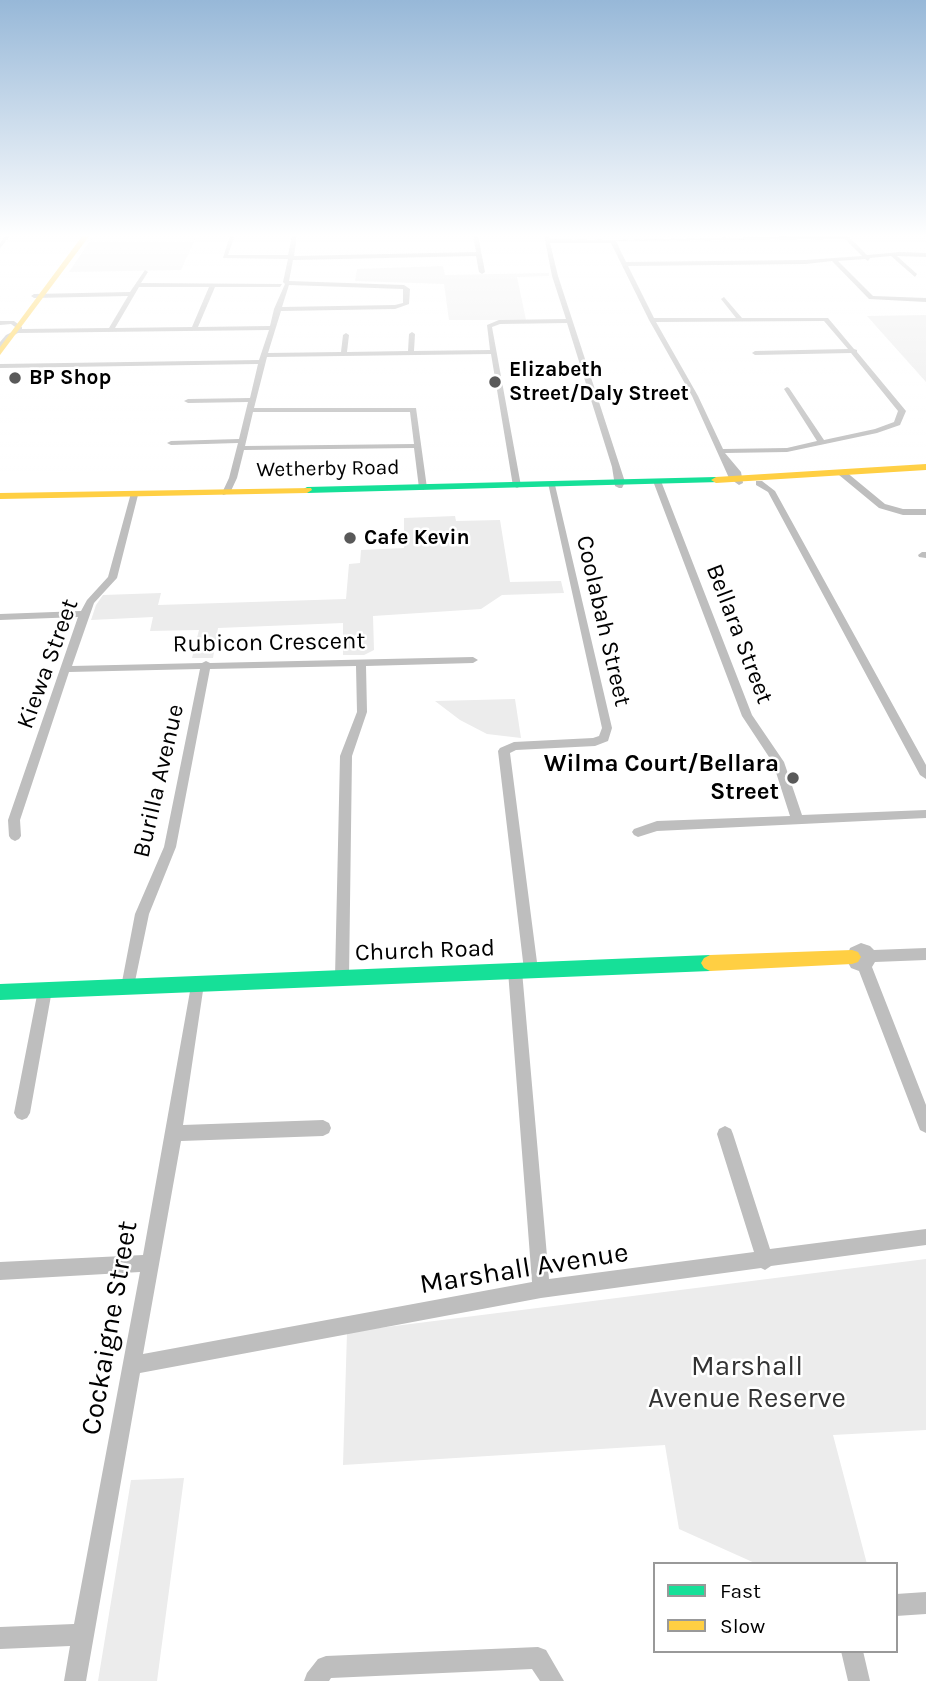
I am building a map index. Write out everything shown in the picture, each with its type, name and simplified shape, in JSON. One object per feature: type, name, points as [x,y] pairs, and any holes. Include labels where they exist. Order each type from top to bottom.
[{"type":"main road","points":[[0,340],[10,325]]},
{"type":"main road","points":[[0,353],[10,325]]},
{"type":"main road","name":"Wetherby Road","points":[[737,480],[769,486],[926,467]]},
{"type":"main road","name":"Wetherby Road","points":[[0,498],[106,496],[135,500],[231,488],[419,483],[517,486],[618,480],[658,483],[926,474]]},
{"type":"main road","name":"Church Road","points":[[0,992],[862,959]]},
{"type":"street","points":[[111,330],[121,313]]},
{"type":"street","points":[[195,328],[201,313]]},
{"type":"street","points":[[231,488],[276,313]]},
{"type":"street","points":[[567,313],[618,480]]},
{"type":"street","points":[[649,313],[737,480]]},
{"type":"street","points":[[736,313],[740,319]]},
{"type":"street","points":[[652,320],[824,318],[831,322],[899,405],[902,416],[894,424],[880,430],[822,443],[787,450],[724,455]]},
{"type":"street","points":[[517,486],[489,327],[492,323],[569,321]]},
{"type":"street","points":[[0,346],[8,336],[10,325],[111,330],[272,328]]},
{"type":"street","points":[[411,353],[412,334]]},
{"type":"street","points":[[344,354],[346,335]]},
{"type":"street","points":[[755,353],[855,351]]},
{"type":"street","points":[[0,366],[263,359],[344,354],[494,352]]},
{"type":"street","points":[[787,389],[822,443]]},
{"type":"street","points":[[188,401],[252,400]]},
{"type":"street","points":[[249,410],[414,410],[419,483]]},
{"type":"street","points":[[171,443],[415,446]]},
{"type":"street","points":[[846,476],[882,506],[903,512],[926,512]]},
{"type":"street","name":"Bellara Street","points":[[658,483],[747,716],[778,762],[802,820]]},
{"type":"street","name":"Coolabah Street","points":[[523,970],[504,751],[514,746],[595,742],[604,738],[607,728],[551,485]]},
{"type":"street","points":[[769,486],[926,775]]},
{"type":"street","name":"Kiewa Street","points":[[15,836],[15,820],[84,614],[90,602],[112,578],[135,500]]},
{"type":"street","points":[[0,617],[84,614]]},
{"type":"street","name":"Rubicon Crescent","points":[[67,669],[473,660]]},
{"type":"street","points":[[342,977],[346,755],[362,712],[361,662]]},
{"type":"street","name":"Burilla Avenue","points":[[128,987],[142,915],[170,848],[206,664]]},
{"type":"street","points":[[638,832],[657,826],[922,816]]},
{"type":"street","name":"Church Road","points":[[862,959],[926,954]]},
{"type":"street","points":[[862,959],[926,1125]]},
{"type":"street","points":[[523,970],[541,1289]]},
{"type":"street","name":"Cockaigne Street","points":[[75,1681],[174,1133],[197,984]]},
{"type":"street","points":[[22,1113],[45,990]]},
{"type":"street","points":[[174,1133],[323,1128]]},
{"type":"street","points":[[725,1134],[765,1261]]},
{"type":"street","name":"Marshall Avenue","points":[[132,1365],[541,1289],[765,1261],[926,1237]]},
{"type":"street","points":[[0,1271],[150,1264]]},
{"type":"street","points":[[898,1605],[926,1604]]},
{"type":"street","points":[[0,1638],[83,1635]]},
{"type":"street","points":[[852,1653],[859,1681]]},
{"type":"street","points":[[315,1681],[326,1667],[538,1658],[553,1681]]},
{"type":"green space","points":[[448,313],[525,313],[526,320],[449,320]]},
{"type":"green space","points":[[926,315],[926,382],[867,316]]},
{"type":"green space","points":[[455,516],[456,521],[500,520],[510,582],[561,581],[564,593],[502,595],[481,609],[373,616],[374,650],[364,655],[343,655],[343,623],[218,628],[213,658],[192,658],[199,630],[150,631],[153,617],[91,620],[103,595],[161,593],[158,605],[346,599],[349,564],[360,563],[361,550],[404,548],[404,518]]},
{"type":"green space","points":[[515,699],[521,738],[487,734],[460,720],[435,701]]},
{"type":"green space","name":"Marshall Avenue Reserve","points":[[926,1259],[926,1430],[833,1435],[866,1562],[753,1562],[679,1529],[665,1445],[343,1465],[347,1332]]},
{"type":"green space","points":[[184,1478],[157,1681],[98,1681],[131,1480]]},
{"type":"traffic: fast","points":[[307,490],[716,480]]},
{"type":"traffic: fast","points":[[0,992],[710,963]]},
{"type":"traffic: slow","points":[[0,353],[29,313]]},
{"type":"traffic: slow","points":[[716,480],[926,467]]},
{"type":"traffic: slow","points":[[0,496],[307,490]]},
{"type":"traffic: slow","points":[[710,963],[852,957]]},
{"type":"place","name":"BP Shop","points":[[15,378]]},
{"type":"place","name":"Elizabeth Street/Daly Street","points":[[495,382]]},
{"type":"place","name":"Cafe Kevin","points":[[350,538]]},
{"type":"place","name":"Wilma Court/Bellara Street","points":[[793,778]]}]
